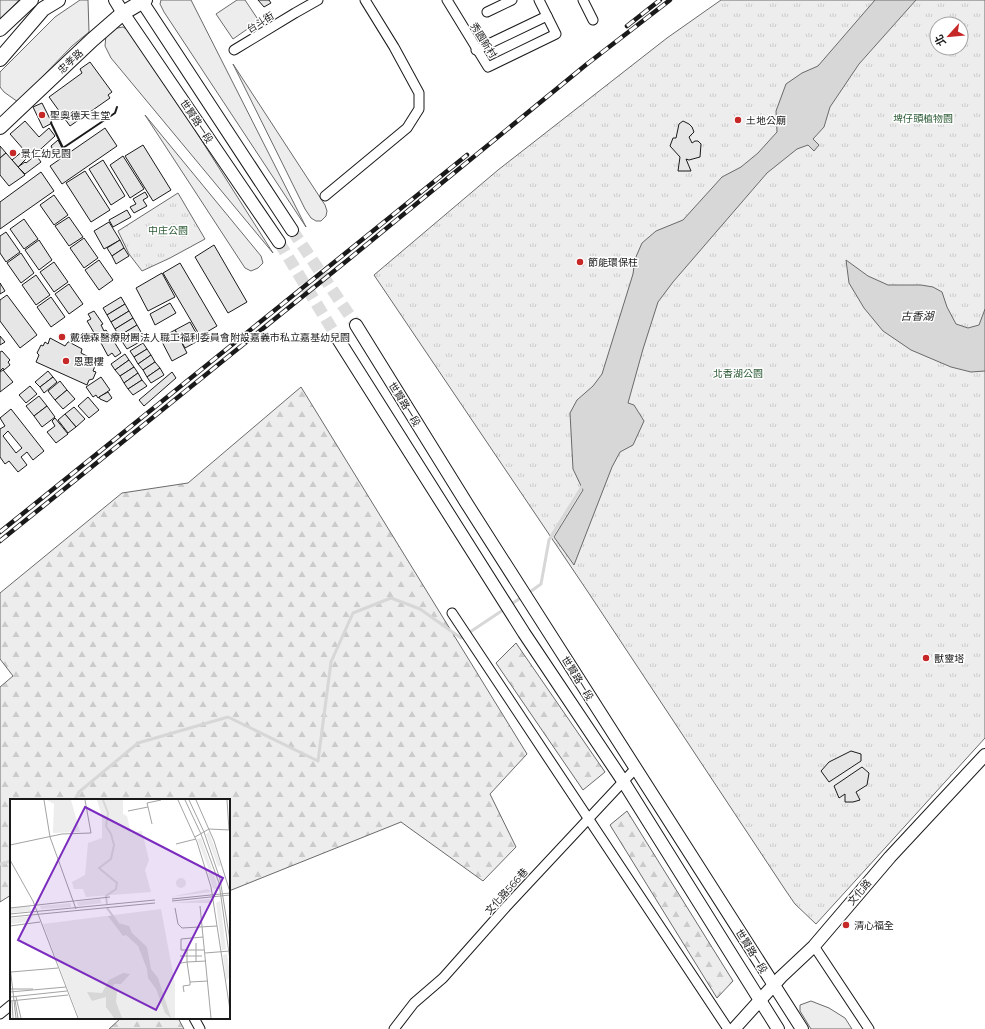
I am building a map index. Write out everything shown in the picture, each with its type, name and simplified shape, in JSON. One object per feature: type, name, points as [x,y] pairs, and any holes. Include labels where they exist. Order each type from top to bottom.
[{"type":"main road","points":[[0,29],[31,0]]},
{"type":"main road","points":[[0,59],[43,10],[58,0]]},
{"type":"main road","name":"忠孝路","points":[[0,127],[92,40],[123,14],[143,1]]},
{"type":"street","name":"世賢路一段","points":[[115,0],[123,14],[279,242]]},
{"type":"street","name":"台斗街","points":[[234,50],[318,0]]},
{"type":"street","points":[[325,196],[407,128],[420,109],[419,93],[394,47],[365,0]]},
{"type":"street","name":"秀園新村","points":[[447,0],[476,50],[488,67],[556,34],[547,16]]},
{"type":"street","points":[[487,12],[512,0]]},
{"type":"street","points":[[476,50],[547,16],[539,0]]},
{"type":"street","points":[[583,0],[593,20]]},
{"type":"street","name":"世賢路一段","points":[[143,1],[292,230]]},
{"type":"street","name":"世賢路一段","points":[[356,325],[505,565],[802,1029]]},
{"type":"street","name":"世賢路一段","points":[[338,339],[524,633],[623,781],[778,1029]]},
{"type":"street","points":[[452,613],[728,1029]]},
{"type":"street","name":"文化路","points":[[734,1029],[773,985],[814,946],[890,857],[985,755]]},
{"type":"street","name":"文化路566巷","points":[[394,1029],[414,1004],[443,978],[506,907],[635,768]]},
{"type":"street","points":[[814,946],[869,1029]]},
{"type":"street","points":[[0,1014],[10,1005]]},
{"type":"street","points":[[195,1019],[200,1029]]},
{"type":"shaded area","points":[[0,0],[19,0],[0,20]]},
{"type":"shaded area","points":[[80,0],[88,0],[89,32],[72,46],[18,102],[4,92],[0,87],[0,72],[55,17]]},
{"type":"shaded area","points":[[161,0],[191,0],[306,227],[164,12],[160,4]]},
{"type":"shaded area","points":[[237,0],[245,0],[259,21],[233,39],[216,14]]},
{"type":"shaded area","points":[[123,27],[131,32],[139,42],[273,253],[111,58],[105,46],[106,35],[112,29]]},
{"type":"shaded area","points":[[233,64],[325,205],[327,211],[326,216],[321,221],[316,221],[311,218],[305,209]]},
{"type":"shaded area","points":[[145,115],[261,256],[263,263],[258,268],[251,271],[245,268]]},
{"type":"shaded area","points":[[811,1001],[829,1008],[845,1018],[852,1029],[811,1029],[800,1011],[800,1005]]},
{"type":"green space","name":"北香湖公園","points":[[721,0],[985,0],[985,738],[816,924],[795,904],[786,891],[588,592],[374,275],[498,170],[667,38]]},
{"type":"green space","name":"中庄公園","points":[[178,193],[205,239],[142,271],[129,254],[118,231]]},
{"type":"green space","points":[[301,387],[527,754],[490,794],[516,847],[483,881],[401,822],[230,891],[230,799],[10,799],[10,896],[0,902],[0,687],[13,676],[0,659],[0,593],[122,493],[188,483]]},
{"type":"green space","points":[[516,643],[605,772],[583,790],[496,663]]},
{"type":"green space","points":[[627,811],[733,981],[717,998],[610,825]]},
{"type":"green space","points":[[120,1019],[179,1019],[184,1029],[109,1029]]},
{"type":"water","points":[[875,0],[916,0],[859,64],[830,107],[824,127],[813,139],[819,145],[814,151],[808,145],[797,149],[767,173],[673,282],[658,302],[628,403],[634,405],[644,421],[633,445],[620,452],[612,467],[574,565],[554,537],[583,490],[573,469],[570,413],[577,400],[593,386],[602,374],[633,274],[635,259],[642,243],[656,231],[683,220],[722,177],[741,167],[758,153],[777,132],[776,111],[786,84],[802,73],[818,66]]},
{"type":"water","name":"古香湖","points":[[846,260],[868,276],[888,285],[921,285],[933,287],[942,292],[947,307],[956,324],[968,328],[979,325],[985,309],[985,371],[971,372],[951,367],[911,350],[883,331],[864,308],[849,283]]},
{"type":"building","points":[[258,0],[269,0],[271,3],[264,7]]},
{"type":"building","points":[[90,62],[112,92],[108,95],[110,98],[70,126],[49,97],[82,73],[80,69]]},
{"type":"building","name":"聖奧德天主堂","points":[[42,103],[52,123],[43,128],[33,107]]},
{"type":"building","points":[[25,121],[39,137],[49,128],[55,136],[31,158],[10,134]]},
{"type":"building","points":[[683,121],[692,127],[694,132],[689,137],[692,143],[698,141],[701,144],[700,157],[689,160],[686,159],[691,171],[678,171],[680,157],[670,146],[673,138],[676,138],[679,124]]},
{"type":"building","points":[[105,128],[117,146],[62,184],[50,166]]},
{"type":"building","points":[[58,140],[62,148],[55,154],[51,146]]},
{"type":"building","points":[[143,145],[171,190],[153,201],[125,156]]},
{"type":"building","points":[[0,146],[6,153],[0,158]]},
{"type":"building","points":[[24,150],[29,156],[18,167],[12,160]]},
{"type":"building","points":[[6,153],[25,175],[9,186],[0,175],[0,158]]},
{"type":"building","points":[[36,155],[41,162],[25,174],[18,167]]},
{"type":"building","points":[[123,156],[144,189],[130,198],[110,165]]},
{"type":"building","points":[[103,160],[125,196],[111,205],[89,169]]},
{"type":"building","points":[[85,171],[110,210],[91,222],[66,183]]},
{"type":"building","points":[[41,172],[54,191],[0,229],[0,202]]},
{"type":"building","points":[[145,192],[148,197],[143,200],[147,206],[134,213],[130,207],[136,204],[133,199]]},
{"type":"building","points":[[54,195],[68,215],[54,225],[40,205]]},
{"type":"building","points":[[127,210],[131,217],[113,227],[109,220]]},
{"type":"building","points":[[69,217],[83,237],[69,246],[55,226]]},
{"type":"building","points":[[24,219],[38,239],[24,249],[10,229]]},
{"type":"building","points":[[109,222],[120,240],[104,249],[94,231]]},
{"type":"building","points":[[6,232],[20,252],[6,262],[0,253],[0,236]]},
{"type":"building","points":[[84,238],[98,258],[84,268],[70,248]]},
{"type":"building","points":[[39,240],[52,260],[39,270],[25,250]]},
{"type":"building","points":[[120,240],[124,248],[112,256],[107,248]]},
{"type":"building","points":[[214,245],[247,302],[228,313],[195,257]]},
{"type":"building","points":[[124,248],[129,256],[116,264],[112,256]]},
{"type":"building","points":[[21,253],[34,273],[21,283],[7,263]]},
{"type":"building","points":[[99,260],[113,280],[99,290],[85,270]]},
{"type":"building","points":[[54,262],[68,282],[54,292],[40,272]]},
{"type":"building","points":[[180,263],[217,326],[200,336],[163,273]]},
{"type":"building","points":[[162,273],[175,297],[148,311],[136,288]]},
{"type":"building","points":[[36,275],[50,295],[36,305],[22,285]]},
{"type":"building","points":[[0,283],[5,291],[0,294]]},
{"type":"building","points":[[69,284],[83,304],[69,314],[55,294]]},
{"type":"building","points":[[7,295],[37,335],[20,348],[0,321],[0,300]]},
{"type":"building","points":[[51,297],[65,317],[51,327],[37,307]]},
{"type":"building","points":[[121,297],[125,304],[107,315],[103,308]]},
{"type":"building","points":[[170,303],[176,313],[155,325],[150,314]]},
{"type":"building","points":[[125,304],[129,311],[111,322],[107,315]]},
{"type":"building","points":[[94,311],[103,324],[101,325],[104,331],[106,330],[111,337],[109,338],[111,341],[113,340],[121,353],[115,357],[112,353],[108,356],[101,343],[103,342],[98,334],[96,336],[87,321],[91,319],[88,314]]},
{"type":"building","points":[[129,311],[133,318],[115,329],[111,322]]},
{"type":"building","points":[[133,318],[137,325],[119,336],[115,329]]},
{"type":"building","points":[[190,322],[200,340],[185,348],[175,330]]},
{"type":"building","points":[[137,325],[141,332],[123,343],[119,336]]},
{"type":"building","points":[[175,330],[187,353],[172,361],[160,338]]},
{"type":"building","points":[[141,332],[145,339],[127,349],[123,343]]},
{"type":"building","points":[[0,336],[5,342],[0,345]]},
{"type":"building","name":"恩惠樓","points":[[50,338],[65,346],[69,342],[82,349],[81,353],[97,361],[93,371],[96,372],[93,379],[89,380],[87,385],[36,362],[39,355],[37,353],[41,345],[43,346],[45,342],[48,344]]},
{"type":"building","points":[[143,343],[147,349],[134,357],[130,351]]},
{"type":"building","points":[[147,349],[151,355],[138,364],[134,357]]},
{"type":"building","points":[[2,351],[10,360],[8,362],[10,365],[4,370],[3,368],[0,371],[0,352]]},
{"type":"building","points":[[125,354],[129,360],[115,370],[111,364]]},
{"type":"building","points":[[151,355],[155,362],[143,370],[138,364]]},
{"type":"building","points":[[129,360],[134,367],[120,376],[115,370]]},
{"type":"building","points":[[155,362],[160,368],[147,377],[143,370]]},
{"type":"building","points":[[134,367],[138,373],[124,383],[120,376]]},
{"type":"building","points":[[160,368],[164,375],[151,383],[147,377]]},
{"type":"building","points":[[3,370],[13,382],[0,392],[0,372]]},
{"type":"building","points":[[48,371],[53,377],[40,387],[35,382]]},
{"type":"building","points":[[172,372],[176,378],[144,406],[139,400]]},
{"type":"building","points":[[138,373],[142,380],[128,389],[124,383]]},
{"type":"building","points":[[53,377],[57,382],[44,393],[40,387]]},
{"type":"building","points":[[101,377],[110,390],[98,398],[96,395],[93,397],[86,387]]},
{"type":"building","points":[[142,380],[147,386],[133,395],[128,389]]},
{"type":"building","points":[[60,381],[67,390],[55,400],[48,391]]},
{"type":"building","points":[[30,386],[37,394],[26,403],[19,395]]},
{"type":"building","points":[[67,390],[75,399],[63,409],[55,400]]},
{"type":"building","points":[[108,392],[112,398],[107,402],[100,399],[99,397]]},
{"type":"building","points":[[39,396],[47,406],[34,416],[26,406]]},
{"type":"building","points":[[88,397],[99,410],[89,418],[78,406]]},
{"type":"building","points":[[47,406],[55,417],[42,427],[34,416]]},
{"type":"building","points":[[74,407],[85,419],[76,427],[65,414]]},
{"type":"building","points":[[11,409],[44,451],[33,460],[27,452],[21,457],[27,465],[18,472],[9,461],[5,464],[0,457],[0,429],[5,426],[0,418]],"holes":[[[8,431],[22,448],[16,453],[3,436]]]},
{"type":"building","points":[[65,414],[76,427],[68,433],[58,420]]},
{"type":"building","points":[[55,418],[68,434],[56,443],[47,432],[55,426],[52,421]]},
{"type":"building","points":[[851,751],[861,754],[861,761],[829,782],[821,771],[829,762]]},
{"type":"building","points":[[862,767],[869,773],[867,785],[856,792],[860,800],[845,802],[845,794],[839,798],[834,786]]},
{"type":"waterway","points":[[527,594],[541,584],[549,540],[583,485]]},
{"type":"waterway","points":[[510,605],[522,597]]},
{"type":"waterway","points":[[76,799],[79,792],[138,743],[228,717],[318,761],[331,662],[353,613],[391,598],[420,609],[461,638],[506,608]]},
{"type":"waterway","points":[[0,864],[10,861]]},
{"type":"tunnel","points":[[292,230],[356,325]]},
{"type":"tunnel","points":[[279,242],[338,339]]},
{"type":"railway","points":[[627,26],[660,0]]},
{"type":"railway","points":[[0,541],[349,259],[587,64],[670,0]]},
{"type":"railway","points":[[0,532],[467,155]]},
{"type":"wall","points":[[51,123],[63,148],[115,113],[117,107]]},
{"type":"place","name":"聖奧德天主堂","points":[[42,115]]},
{"type":"place","name":"土地公廟","points":[[738,120]]},
{"type":"place","name":"景仁幼兒園","points":[[13,153]]},
{"type":"place","name":"節能環保柱","points":[[580,262]]},
{"type":"place","name":"戴德森醫療財團法人職工福利委員會附設嘉義市私立嘉基幼兒園","points":[[62,337]]},
{"type":"place","name":"恩惠樓","points":[[66,361]]},
{"type":"place","name":"獸靈塔","points":[[926,658]]},
{"type":"place","name":"清心福全","points":[[846,925]]},
{"type":"park label","name":"埤仔頭植物園","points":[[923,118]]}]
